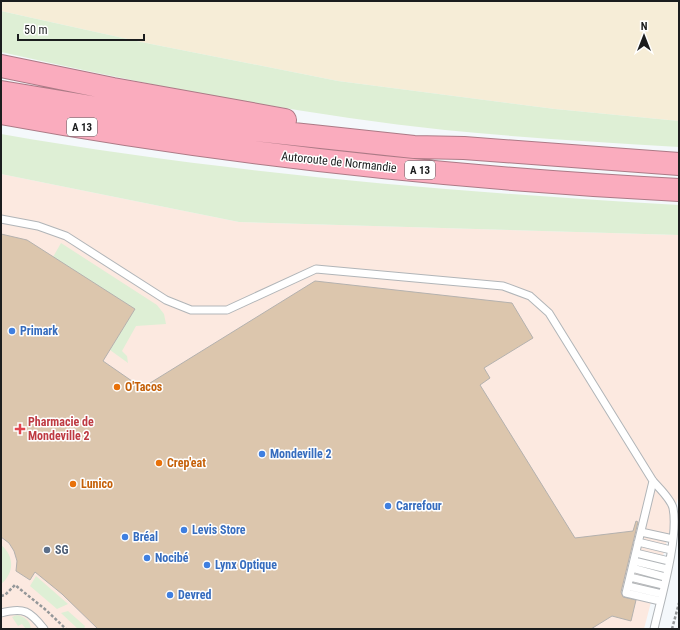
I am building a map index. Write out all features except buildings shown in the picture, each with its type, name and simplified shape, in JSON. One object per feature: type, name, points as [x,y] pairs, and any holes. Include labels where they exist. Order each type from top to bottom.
[{"type":"highway","points":[[1,66],[224,109],[343,130],[414,139],[464,148]]},
{"type":"highway","name":"A 13","points":[[1,92],[188,123],[414,147],[464,148],[679,164]]},
{"type":"highway","name":"Autoroute de Normandie","points":[[1,113],[163,140],[301,158],[477,176],[679,190]]},
{"type":"lane","points":[[1,219],[38,226],[66,236],[166,300],[191,310],[227,310],[316,269],[503,286],[530,296],[549,313],[653,481],[673,506],[671,550],[654,629]]},
{"type":"lane","points":[[653,481],[626,593],[661,598]]},
{"type":"lane","points":[[641,532],[672,539]]},
{"type":"lane","points":[[638,542],[671,550]]},
{"type":"lane","points":[[636,553],[669,561]]},
{"type":"lane","points":[[633,565],[666,573]]},
{"type":"lane","points":[[630,577],[663,585]]},
{"type":"lane","points":[[1,613],[25,610],[34,616],[44,629]]},
{"type":"path","points":[[672,629],[679,603]]},
{"type":"shaded area","points":[[1,1],[679,1],[679,121],[555,109],[338,81],[141,42],[1,11]]},
{"type":"shaded area","name":"Mondeville 2","points":[[1,174],[239,222],[679,235],[679,494],[644,629],[1,629]]},
{"type":"green space","points":[[1,11],[141,42],[338,81],[555,109],[679,121],[679,147],[533,138],[445,130],[333,116],[111,76],[1,52]]},
{"type":"green space","points":[[1,134],[170,160],[339,179],[509,194],[679,205],[679,235],[239,222],[1,174]]},
{"type":"green space","points":[[61,243],[157,305],[164,314],[166,324],[136,326],[122,351],[127,356],[128,363],[110,350],[135,309],[53,257]]},
{"type":"green space","points":[[1,545],[8,554],[11,569],[6,580],[1,584]]},
{"type":"green space","points":[[36,576],[68,604],[57,609],[30,586]]},
{"type":"green space","points":[[68,611],[85,626],[84,629],[78,629],[61,613]]},
{"type":"green space","points":[[17,615],[27,619],[30,623],[31,629],[26,629],[22,624],[18,626],[12,617]]},
{"type":"place","name":"Primark","points":[[12,331]]},
{"type":"place","name":"O'Tacos","points":[[117,387]]},
{"type":"place","name":"Pharmacie de Mondeville 2","points":[[20,429]]},
{"type":"place","name":"Mondeville 2","points":[[262,454]]},
{"type":"place","name":"Crep'eat","points":[[159,463]]},
{"type":"place","name":"Lunico","points":[[73,484]]},
{"type":"place","name":"Carrefour","points":[[388,506]]},
{"type":"place","name":"Levis Store","points":[[184,530]]},
{"type":"place","name":"Bréal","points":[[125,537]]},
{"type":"place","name":"SG","points":[[47,550]]},
{"type":"place","name":"Nocibé","points":[[147,558]]},
{"type":"place","name":"Lynx Optique","points":[[207,565]]},
{"type":"place","name":"Devred","points":[[170,595]]}]
